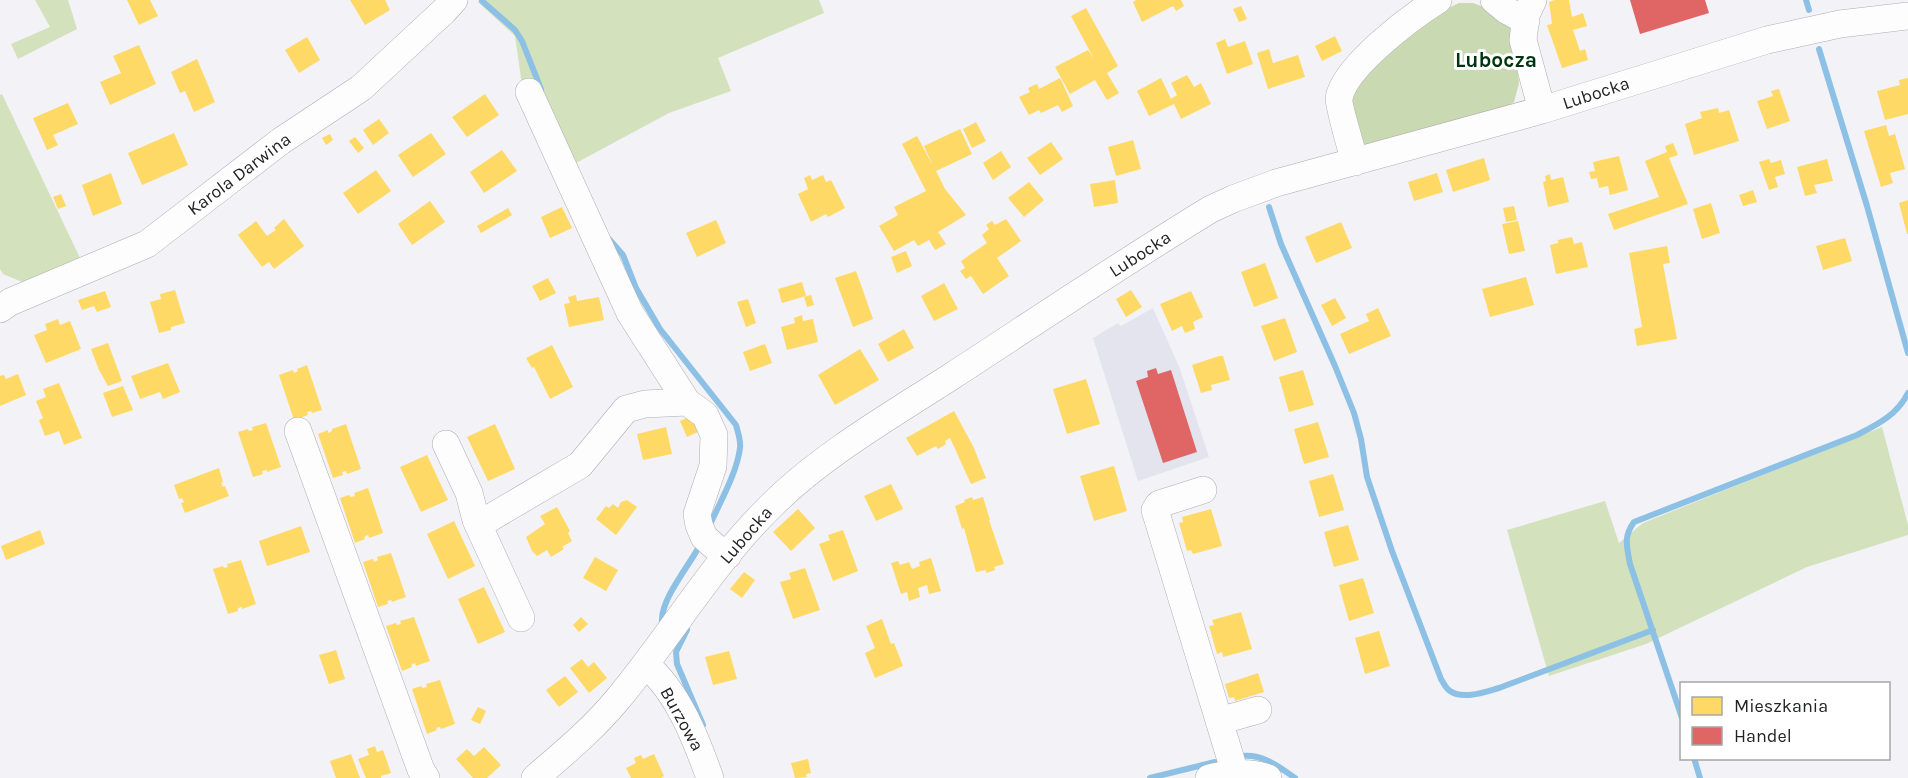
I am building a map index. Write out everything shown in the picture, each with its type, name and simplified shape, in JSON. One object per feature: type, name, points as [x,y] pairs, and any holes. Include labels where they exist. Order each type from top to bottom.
[{"type":"street","name":"Karola Darwina","points":[[3,299],[147,244],[281,141],[361,88],[454,0]]},
{"type":"street","points":[[1354,162],[1339,99],[1347,83],[1357,67],[1378,46],[1438,0]]},
{"type":"street","points":[[1494,0],[1506,10],[1530,11],[1524,40],[1542,110]]},
{"type":"street","name":"Lubocka","points":[[535,778],[585,735],[616,701],[646,665],[728,555],[771,505],[825,461],[948,378],[1211,209],[1254,190],[1542,110],[1767,40],[1840,24],[1908,16]]},
{"type":"street","points":[[529,92],[630,313],[687,402],[705,415],[714,435],[713,466],[697,514],[704,537],[728,555]]},
{"type":"street","points":[[478,525],[580,465],[626,409],[645,404],[687,402]]},
{"type":"street","points":[[298,431],[421,770],[426,778]]},
{"type":"street","points":[[446,444],[469,493],[478,525],[521,618]]},
{"type":"street","points":[[1203,490],[1159,504],[1155,510],[1235,773]]},
{"type":"street","name":"Burzowa","points":[[646,665],[659,679],[680,710],[710,778]]},
{"type":"street","points":[[1219,721],[1258,710]]},
{"type":"street","points":[[1209,778],[1235,773],[1268,778]]},
{"type":"shaded area","points":[[1153,308],[1180,369],[1209,457],[1138,481],[1093,338],[1118,323],[1121,326]]},
{"type":"green space","points":[[35,0],[68,0],[77,29],[18,59],[11,44],[50,27]]},
{"type":"green space","points":[[480,0],[819,0],[824,13],[718,58],[731,91],[669,113],[576,163],[523,92],[515,36],[478,2]]},
{"type":"green space","points":[[1459,3],[1473,3],[1500,13],[1512,25],[1519,83],[1514,102],[1503,108],[1352,151],[1339,99],[1431,16]]},
{"type":"green space","points":[[2,94],[80,258],[27,284],[3,274],[0,269],[0,95]]},
{"type":"green space","points":[[1882,427],[1908,525],[1908,535],[1807,567],[1646,644],[1549,676],[1507,530],[1605,501],[1619,543],[1643,523]]},
{"type":"building: Mieszkania","points":[[127,0],[150,0],[158,16],[139,25]]},
{"type":"building: Mieszkania","points":[[350,0],[385,0],[390,10],[365,25]]},
{"type":"building: Mieszkania","points":[[1136,0],[1181,0],[1184,6],[1176,11],[1173,6],[1142,22],[1133,2]]},
{"type":"building: Mieszkania","points":[[1569,0],[1572,17],[1583,13],[1587,26],[1573,30],[1580,51],[1585,49],[1588,60],[1562,68],[1547,25],[1552,24],[1549,2]]},
{"type":"building: Mieszkania","points":[[1241,6],[1247,19],[1239,22],[1233,9]]},
{"type":"building: Mieszkania","points":[[1086,8],[1118,66],[1107,73],[1119,93],[1107,100],[1095,80],[1070,94],[1055,67],[1088,50],[1094,59],[1071,16]]},
{"type":"building: Mieszkania","points":[[1335,36],[1342,51],[1322,61],[1315,46]]},
{"type":"building: Mieszkania","points":[[307,37],[320,60],[299,73],[285,50]]},
{"type":"building: Mieszkania","points":[[1225,39],[1228,47],[1245,41],[1253,64],[1227,74],[1216,43]]},
{"type":"building: Mieszkania","points":[[139,45],[156,84],[110,105],[100,82],[121,73],[113,56]]},
{"type":"building: Mieszkania","points":[[1269,49],[1273,63],[1298,55],[1305,77],[1268,89],[1257,53]]},
{"type":"building: Mieszkania","points":[[197,59],[215,102],[194,112],[185,91],[180,93],[171,72]]},
{"type":"building: Mieszkania","points":[[1187,75],[1194,87],[1201,83],[1211,104],[1181,119],[1174,104],[1149,116],[1137,91],[1161,78],[1171,99],[1177,95],[1171,83]]},
{"type":"building: Mieszkania","points":[[1060,78],[1073,106],[1062,112],[1058,105],[1041,113],[1039,110],[1029,115],[1019,97],[1030,92],[1028,88],[1037,84],[1039,89]]},
{"type":"building: Mieszkania","points":[[1908,78],[1908,114],[1885,120],[1877,91],[1900,85],[1899,80]]},
{"type":"building: Mieszkania","points":[[1779,89],[1790,121],[1767,129],[1757,101],[1773,96],[1771,91]]},
{"type":"building: Mieszkania","points":[[485,94],[499,115],[467,137],[452,117]]},
{"type":"building: Mieszkania","points":[[68,103],[78,124],[53,135],[58,145],[47,150],[33,118]]},
{"type":"building: Mieszkania","points":[[1718,108],[1719,113],[1729,110],[1739,141],[1694,155],[1685,124],[1702,118],[1700,112]]},
{"type":"building: Mieszkania","points":[[379,119],[389,133],[373,145],[363,130]]},
{"type":"building: Mieszkania","points":[[976,122],[986,141],[972,148],[963,129]]},
{"type":"building: Mieszkania","points":[[1886,125],[1889,136],[1895,134],[1905,169],[1890,173],[1893,183],[1881,187],[1864,131]]},
{"type":"building: Mieszkania","points":[[960,129],[972,154],[936,171],[945,189],[966,215],[938,232],[946,244],[935,250],[929,240],[918,246],[914,240],[894,251],[879,226],[898,215],[894,207],[926,191],[902,144],[917,136],[933,166],[924,146]]},
{"type":"building: Mieszkania","points":[[174,133],[188,165],[142,185],[128,153]]},
{"type":"building: Mieszkania","points":[[431,133],[446,154],[413,177],[398,155]]},
{"type":"building: Mieszkania","points":[[330,134],[333,140],[326,145],[322,138]]},
{"type":"building: Mieszkania","points":[[355,137],[364,148],[358,153],[349,141]]},
{"type":"building: Mieszkania","points":[[1133,140],[1141,169],[1116,176],[1108,147]]},
{"type":"building: Mieszkania","points":[[1051,142],[1063,159],[1040,175],[1027,158]]},
{"type":"building: Mieszkania","points":[[1673,143],[1678,155],[1669,158],[1688,204],[1614,230],[1608,214],[1659,197],[1645,161],[1667,152],[1665,146]]},
{"type":"building: Mieszkania","points":[[502,150],[517,171],[484,193],[470,172]]},
{"type":"building: Mieszkania","points":[[1001,151],[1011,167],[993,180],[983,163]]},
{"type":"building: Mieszkania","points":[[1619,156],[1628,190],[1610,195],[1608,186],[1599,188],[1597,178],[1591,179],[1589,172],[1595,171],[1593,162]]},
{"type":"building: Mieszkania","points":[[1484,158],[1490,180],[1453,192],[1446,170]]},
{"type":"building: Mieszkania","points":[[1769,159],[1771,163],[1781,160],[1785,174],[1775,177],[1778,187],[1769,190],[1759,162]]},
{"type":"building: Mieszkania","points":[[1827,159],[1833,181],[1814,185],[1817,193],[1805,196],[1797,167]]},
{"type":"building: Mieszkania","points":[[376,170],[391,191],[358,214],[343,193]]},
{"type":"building: Mieszkania","points":[[111,173],[122,204],[93,216],[82,185]]},
{"type":"building: Mieszkania","points":[[1437,173],[1443,192],[1414,201],[1408,182]]},
{"type":"building: Mieszkania","points":[[1550,174],[1551,180],[1563,177],[1569,202],[1548,207],[1543,182],[1546,181],[1545,176]]},
{"type":"building: Mieszkania","points":[[810,175],[812,180],[823,175],[826,182],[831,180],[845,208],[828,217],[826,214],[811,222],[798,194],[808,189],[804,178]]},
{"type":"building: Mieszkania","points":[[1115,180],[1118,203],[1094,207],[1090,184]]},
{"type":"building: Mieszkania","points":[[1029,182],[1044,200],[1024,217],[1008,198]]},
{"type":"building: Mieszkania","points":[[1753,190],[1757,202],[1743,206],[1739,195]]},
{"type":"building: Mieszkania","points":[[61,194],[66,206],[58,209],[53,197]]},
{"type":"building: Mieszkania","points":[[1908,200],[1908,234],[1907,234],[1899,203]]},
{"type":"building: Mieszkania","points":[[430,201],[445,222],[412,245],[398,224]]},
{"type":"building: Mieszkania","points":[[1711,203],[1720,233],[1702,239],[1693,209]]},
{"type":"building: Mieszkania","points":[[1514,206],[1517,220],[1506,222],[1503,208]]},
{"type":"building: Mieszkania","points":[[562,207],[572,228],[550,238],[541,217]]},
{"type":"building: Mieszkania","points":[[508,208],[512,215],[481,233],[477,226]]},
{"type":"building: Mieszkania","points":[[284,219],[304,246],[274,269],[269,262],[262,267],[238,235],[256,221],[267,236],[276,230],[274,228]]},
{"type":"building: Mieszkania","points":[[1006,219],[1021,241],[997,258],[1009,276],[983,294],[971,276],[966,279],[960,271],[965,268],[961,261],[987,243],[982,235],[989,229],[986,225],[992,221],[995,225]]},
{"type":"building: Mieszkania","points":[[716,220],[726,243],[697,257],[686,233]]},
{"type":"building: Mieszkania","points":[[1518,221],[1525,251],[1509,254],[1502,224]]},
{"type":"building: Mieszkania","points":[[1341,222],[1352,248],[1316,263],[1305,237]]},
{"type":"building: Mieszkania","points":[[1572,237],[1574,244],[1582,242],[1588,267],[1556,274],[1550,245],[1558,243],[1558,240]]},
{"type":"building: Mieszkania","points":[[1845,238],[1852,261],[1823,270],[1816,246]]},
{"type":"building: Mieszkania","points":[[1667,246],[1670,263],[1663,264],[1677,339],[1637,346],[1634,329],[1642,327],[1629,253]]},
{"type":"building: Mieszkania","points":[[906,251],[912,266],[897,273],[891,257]]},
{"type":"building: Mieszkania","points":[[1265,263],[1278,298],[1254,307],[1241,272]]},
{"type":"building: Mieszkania","points":[[856,271],[873,319],[853,327],[835,278]]},
{"type":"building: Mieszkania","points":[[1526,277],[1534,305],[1490,317],[1482,289]]},
{"type":"building: Mieszkania","points":[[548,278],[556,293],[540,301],[532,286]]},
{"type":"building: Mieszkania","points":[[802,282],[806,296],[782,303],[778,289]]},
{"type":"building: Mieszkania","points":[[944,283],[958,309],[934,321],[921,296]]},
{"type":"building: Mieszkania","points":[[175,290],[185,323],[159,333],[150,302],[161,299],[160,294]]},
{"type":"building: Mieszkania","points":[[1131,290],[1142,307],[1126,317],[1116,299]]},
{"type":"building: Mieszkania","points":[[105,291],[111,307],[97,312],[94,306],[82,310],[78,300]]},
{"type":"building: Mieszkania","points":[[1191,291],[1203,317],[1193,322],[1195,329],[1185,333],[1182,326],[1172,331],[1160,304]]},
{"type":"building: Mieszkania","points":[[576,295],[577,301],[599,297],[604,320],[569,327],[564,304],[570,303],[568,297]]},
{"type":"building: Mieszkania","points":[[811,295],[814,305],[807,307],[804,297]]},
{"type":"building: Mieszkania","points":[[1335,298],[1346,318],[1332,326],[1321,305]]},
{"type":"building: Mieszkania","points":[[748,299],[756,323],[746,327],[737,302]]},
{"type":"building: Mieszkania","points":[[1378,308],[1391,336],[1349,354],[1340,334],[1369,321],[1366,314]]},
{"type":"building: Mieszkania","points":[[802,315],[803,321],[813,319],[818,342],[787,350],[781,327],[795,323],[794,318]]},
{"type":"building: Mieszkania","points":[[1285,318],[1297,352],[1274,361],[1261,326]]},
{"type":"building: Mieszkania","points":[[58,319],[60,325],[70,321],[81,349],[46,363],[34,335],[47,330],[45,324]]},
{"type":"building: Mieszkania","points":[[904,329],[914,348],[888,362],[878,344]]},
{"type":"building: Mieszkania","points":[[108,343],[122,381],[108,386],[91,349]]},
{"type":"building: Mieszkania","points":[[765,344],[772,363],[750,371],[743,352]]},
{"type":"building: Mieszkania","points":[[552,345],[573,387],[550,399],[534,367],[532,368],[526,358]]},
{"type":"building: Mieszkania","points":[[860,349],[879,380],[835,405],[818,375]]},
{"type":"building: Mieszkania","points":[[1223,356],[1230,380],[1211,385],[1212,390],[1201,393],[1192,365]]},
{"type":"building: Mieszkania","points":[[168,363],[180,392],[163,399],[160,392],[140,399],[131,376]]},
{"type":"building: Mieszkania","points":[[307,365],[322,410],[307,412],[308,415],[294,420],[279,375],[293,370],[294,373],[298,371],[297,369]]},
{"type":"building: Mieszkania","points":[[1303,370],[1314,405],[1289,412],[1279,377]]},
{"type":"building: Mieszkania","points":[[18,374],[26,395],[0,406],[0,376],[4,375],[6,379]]},
{"type":"building: Mieszkania","points":[[1086,379],[1100,424],[1067,434],[1053,389]]},
{"type":"building: Mieszkania","points":[[59,383],[82,438],[64,445],[59,431],[45,436],[39,420],[43,418],[36,401],[46,397],[43,389]]},
{"type":"building: Mieszkania","points":[[123,386],[133,410],[112,417],[103,393]]},
{"type":"building: Mieszkania","points":[[954,411],[973,446],[986,478],[971,484],[950,438],[938,449],[936,446],[917,456],[906,438]]},
{"type":"building: Mieszkania","points":[[691,416],[698,432],[687,437],[680,421]]},
{"type":"building: Mieszkania","points":[[1318,422],[1329,457],[1304,464],[1294,429]]},
{"type":"building: Mieszkania","points":[[266,423],[281,467],[267,472],[267,470],[262,471],[263,474],[253,477],[238,432],[253,430],[252,427]]},
{"type":"building: Mieszkania","points":[[346,424],[361,469],[347,474],[346,471],[342,472],[343,475],[333,478],[318,434],[328,430],[328,433]]},
{"type":"building: Mieszkania","points":[[495,424],[515,469],[488,481],[467,437]]},
{"type":"building: Mieszkania","points":[[666,427],[672,454],[643,460],[637,434]]},
{"type":"building: Mieszkania","points":[[427,455],[448,500],[421,512],[400,467]]},
{"type":"building: Mieszkania","points":[[1114,466],[1127,511],[1094,521],[1080,476]]},
{"type":"building: Mieszkania","points":[[219,468],[223,482],[221,483],[223,487],[225,486],[229,496],[185,513],[181,503],[184,502],[182,498],[179,499],[174,485]]},
{"type":"building: Mieszkania","points":[[1333,474],[1344,510],[1319,517],[1309,481]]},
{"type":"building: Mieszkania","points":[[891,484],[903,509],[876,521],[864,496]]},
{"type":"building: Mieszkania","points":[[368,488],[383,533],[369,538],[368,535],[364,537],[365,539],[355,543],[340,498],[355,496],[354,493]]},
{"type":"building: Mieszkania","points":[[972,497],[973,500],[983,497],[1004,564],[986,573],[986,570],[976,572],[964,528],[962,529],[955,506]]},
{"type":"building: Mieszkania","points":[[627,500],[637,507],[616,535],[596,519],[606,506],[609,508],[613,504],[618,508],[621,502]]},
{"type":"building: Mieszkania","points":[[557,507],[570,531],[568,533],[572,541],[551,557],[547,550],[537,556],[532,551],[526,537],[545,524],[540,516]]},
{"type":"building: Mieszkania","points":[[798,509],[815,528],[791,551],[773,532]]},
{"type":"building: Mieszkania","points":[[1211,509],[1222,546],[1193,554],[1191,550],[1187,551],[1179,523],[1183,522],[1182,517]]},
{"type":"building: Mieszkania","points":[[454,521],[475,566],[448,579],[427,534]]},
{"type":"building: Mieszkania","points":[[1348,525],[1359,560],[1334,567],[1324,532]]},
{"type":"building: Mieszkania","points":[[301,526],[310,552],[267,566],[259,541]]},
{"type":"building: Mieszkania","points":[[40,530],[45,544],[6,560],[1,546]]},
{"type":"building: Mieszkania","points":[[843,530],[858,571],[833,581],[819,544],[830,540],[828,535]]},
{"type":"building: Mieszkania","points":[[391,553],[406,597],[392,602],[387,601],[388,604],[378,607],[363,562],[373,559],[374,562],[378,560],[377,557]]},
{"type":"building: Mieszkania","points":[[595,557],[618,570],[606,591],[583,578]]},
{"type":"building: Mieszkania","points":[[931,558],[941,591],[929,594],[927,585],[918,588],[920,597],[909,601],[907,592],[901,594],[891,563],[898,561],[900,565],[909,562],[912,569],[920,566],[919,562]]},
{"type":"building: Mieszkania","points":[[241,560],[256,604],[242,609],[242,607],[238,608],[238,611],[228,614],[213,569],[228,567],[227,564]]},
{"type":"building: Mieszkania","points":[[805,568],[820,610],[793,619],[780,582],[791,579],[789,573]]},
{"type":"building: Mieszkania","points":[[744,572],[755,580],[742,598],[730,589]]},
{"type":"building: Mieszkania","points":[[1363,578],[1374,613],[1349,621],[1339,585]]},
{"type":"building: Mieszkania","points":[[484,587],[505,632],[478,644],[458,599]]},
{"type":"building: Mieszkania","points":[[1241,612],[1252,649],[1223,657],[1222,652],[1217,654],[1209,626],[1214,625],[1212,620]]},
{"type":"building: Mieszkania","points":[[414,617],[430,661],[416,666],[415,663],[411,665],[412,667],[402,671],[386,626],[401,624],[400,621]]},
{"type":"building: Mieszkania","points":[[581,617],[588,624],[579,632],[573,625]]},
{"type":"building: Mieszkania","points":[[882,619],[891,644],[894,643],[903,666],[875,678],[865,653],[875,648],[866,626]]},
{"type":"building: Mieszkania","points":[[1379,631],[1390,666],[1365,674],[1355,638]]},
{"type":"building: Mieszkania","points":[[336,650],[345,679],[329,684],[319,655]]},
{"type":"building: Mieszkania","points":[[729,651],[737,679],[713,685],[705,657]]},
{"type":"building: Mieszkania","points":[[582,659],[588,667],[594,662],[607,678],[589,693],[570,668]]},
{"type":"building: Mieszkania","points":[[1258,673],[1264,692],[1235,701],[1234,697],[1229,698],[1225,684]]},
{"type":"building: Mieszkania","points":[[565,676],[578,692],[559,707],[546,690]]},
{"type":"building: Mieszkania","points":[[440,680],[455,724],[441,729],[436,728],[437,730],[427,734],[412,689],[427,687],[426,684]]},
{"type":"building: Mieszkania","points":[[478,707],[486,711],[480,724],[471,720]]},
{"type":"building: Mieszkania","points":[[375,746],[377,752],[383,750],[391,773],[381,778],[366,778],[358,759],[369,755],[367,749]]},
{"type":"building: Mieszkania","points":[[484,747],[501,765],[487,778],[473,778],[456,759],[467,749],[474,756]]},
{"type":"building: Mieszkania","points":[[351,754],[360,778],[336,778],[330,761]]},
{"type":"building: Mieszkania","points":[[654,754],[664,776],[661,778],[631,778],[626,768],[636,763],[634,758],[641,755],[643,759]]},
{"type":"building: Mieszkania","points":[[808,759],[811,773],[806,774],[807,777],[795,778],[791,763]]},
{"type":"building: Handel","points":[[1630,0],[1705,0],[1709,13],[1640,34]]},
{"type":"building: Handel","points":[[1156,368],[1158,374],[1171,370],[1197,452],[1163,463],[1136,381],[1148,377],[1147,371]]},
{"type":"waterway","points":[[1806,0],[1809,10]]},
{"type":"waterway","points":[[482,1],[515,30],[522,41],[541,89]]},
{"type":"waterway","points":[[1819,49],[1867,206],[1908,353]]},
{"type":"waterway","points":[[1269,207],[1281,244],[1354,413],[1367,477],[1392,551],[1441,679],[1447,689],[1461,695],[1499,688],[1653,630]]},
{"type":"waterway","points":[[609,239],[623,255],[636,288],[660,329],[736,425],[740,442],[738,458],[732,478],[709,527]]},
{"type":"waterway","points":[[1680,712],[1630,564],[1627,537],[1634,522],[1857,435],[1893,413],[1908,393]]},
{"type":"waterway","points":[[662,622],[670,594],[700,545]]},
{"type":"waterway","points":[[687,630],[676,652],[677,664],[703,725]]},
{"type":"waterway","points":[[1242,756],[1264,759],[1295,778]]},
{"type":"waterway","points":[[1695,760],[1700,778]]},
{"type":"waterway","points":[[1150,778],[1215,762]]},
{"type":"district","name":"Lubocza","points":[[1496,60]]}]
